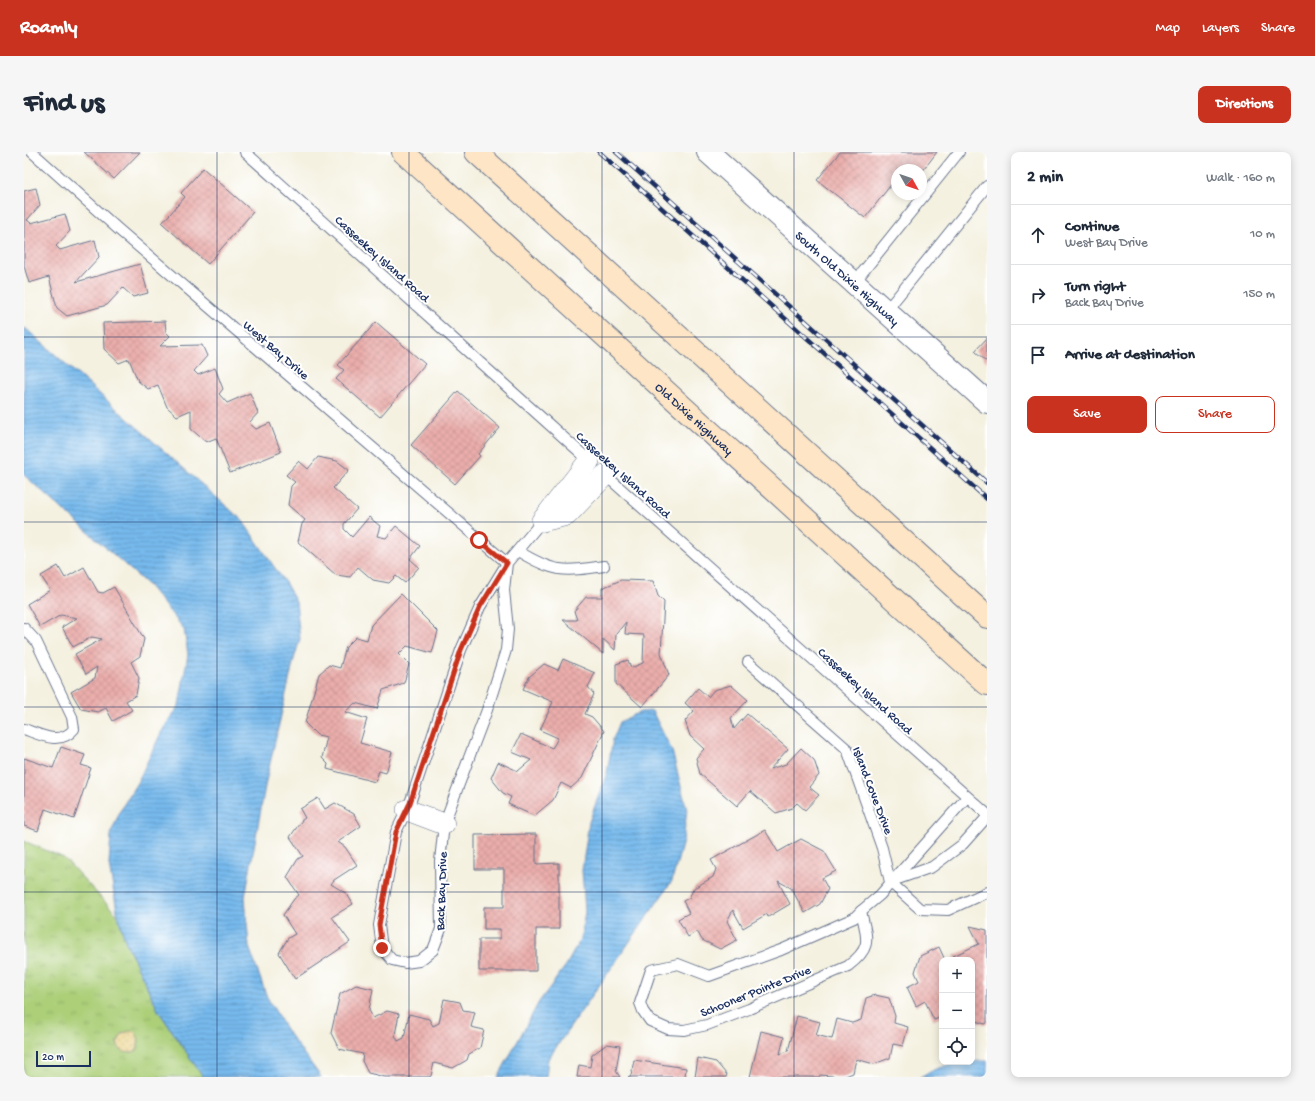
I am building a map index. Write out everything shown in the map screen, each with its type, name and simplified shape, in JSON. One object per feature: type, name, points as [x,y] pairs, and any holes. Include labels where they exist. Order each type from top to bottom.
[{"type":"main road","name":"Old Dixie Highway","points":[[403,152],[987,684]]},
{"type":"main road","points":[[476,152],[987,617]]},
{"type":"street","name":"South Old Dixie Highway","points":[[708,152],[987,402]]},
{"type":"street","name":"Back Bay Drive","points":[[542,521],[589,461]]},
{"type":"street","points":[[542,521],[567,515],[605,475]]},
{"type":"street","points":[[407,810],[444,824]]},
{"type":"lane","name":"West Bay Drive","points":[[32,152],[136,245],[507,563]]},
{"type":"lane","name":"Casseekey Island Road","points":[[245,152],[987,816]]},
{"type":"lane","points":[[854,283],[959,152]]},
{"type":"lane","points":[[886,312],[987,186]]},
{"type":"lane","name":"Back Bay Drive","points":[[507,563],[504,590],[508,629],[506,650],[487,710],[444,824],[440,861],[441,929],[433,950],[419,961],[405,963],[392,960],[382,948],[379,925],[396,832],[407,810],[461,650],[480,607],[507,563],[542,521]]},
{"type":"lane","points":[[518,551],[541,565],[567,571],[604,566]]},
{"type":"lane","points":[[24,628],[36,640],[72,717],[74,729],[62,739],[53,739],[24,729]]},
{"type":"lane","name":"Island Cove Drive","points":[[748,662],[847,749],[882,848],[890,882]]},
{"type":"lane","name":"Schooner Pointe Drive","points":[[861,911],[867,941],[862,956],[848,966],[749,1009],[707,1025],[684,1030],[668,1029],[650,1021],[643,1011],[640,1002],[651,970],[678,964],[708,976],[781,950],[854,918],[861,911],[880,895],[967,797]]},
{"type":"lane","name":"Schooner Pointe Drive","points":[[890,882],[932,866],[963,844],[987,816]]},
{"type":"lane","points":[[890,882],[920,909],[948,910],[987,892]]},
{"type":"green space","points":[[24,841],[64,858],[118,916],[125,940],[158,1010],[203,1077],[24,1077]]},
{"type":"sand","points":[[130,1031],[136,1032],[139,1040],[137,1050],[128,1053],[120,1049],[117,1044],[122,1034]]},
{"type":"water","points":[[24,327],[242,520],[286,584],[296,602],[300,639],[266,781],[245,897],[249,947],[267,997],[289,1034],[321,1077],[203,1077],[158,1010],[125,940],[118,916],[109,865],[111,833],[121,809],[138,781],[162,731],[179,705],[188,654],[184,629],[149,586],[24,475]]},
{"type":"water","points":[[652,711],[672,751],[687,810],[683,841],[672,881],[548,1059],[546,1077],[498,1077],[539,1002],[567,964],[581,938],[585,911],[582,870],[589,822],[607,773],[613,739],[620,722],[640,712]]},
{"type":"water","points":[[987,1061],[987,1077],[920,1077],[944,1066],[975,1065],[975,1062]]},
{"type":"building","points":[[84,152],[140,152],[114,179]]},
{"type":"building","points":[[840,152],[937,152],[927,165],[891,164],[891,185],[865,218],[817,180]]},
{"type":"building","points":[[203,168],[253,212],[208,264],[162,223],[185,197],[181,193]]},
{"type":"building","points":[[36,188],[40,205],[27,220],[31,223],[65,214],[70,231],[56,246],[60,250],[95,240],[99,257],[76,282],[140,264],[148,293],[133,297],[123,288],[107,305],[67,316],[57,308],[49,277],[29,283],[24,266],[24,191]]},
{"type":"building","points":[[165,321],[166,332],[170,336],[160,346],[202,345],[207,356],[194,371],[198,375],[215,368],[223,389],[219,394],[227,403],[250,393],[258,413],[249,423],[256,429],[270,423],[281,452],[230,473],[216,438],[206,442],[191,429],[191,410],[177,416],[167,407],[158,385],[148,389],[138,381],[129,359],[119,363],[104,349],[103,323]]},
{"type":"building","points":[[376,322],[425,364],[380,417],[336,379],[344,370],[338,365]]},
{"type":"building","points":[[987,338],[987,362],[975,351]]},
{"type":"building","points":[[458,391],[500,428],[478,454],[480,456],[455,484],[411,445]]},
{"type":"building","points":[[318,457],[337,461],[349,470],[333,488],[357,509],[344,524],[344,529],[352,537],[369,517],[380,526],[377,536],[386,538],[396,526],[420,546],[410,559],[419,567],[405,583],[396,576],[389,583],[373,580],[358,567],[350,577],[336,575],[298,542],[302,524],[305,520],[288,505],[291,486],[295,482],[286,475],[299,461],[308,469]]},
{"type":"building","points":[[58,566],[65,578],[84,567],[98,592],[103,593],[114,587],[144,639],[140,656],[131,662],[139,678],[136,695],[126,701],[132,710],[113,721],[106,708],[98,712],[81,709],[71,692],[95,678],[97,667],[86,674],[75,654],[102,639],[92,637],[73,647],[62,627],[77,618],[61,615],[40,627],[27,604],[50,590],[41,576]]},
{"type":"building","points":[[621,580],[653,581],[658,596],[664,602],[661,653],[669,675],[642,707],[616,684],[616,664],[628,660],[631,668],[643,663],[644,635],[625,634],[626,622],[616,634],[615,650],[603,639],[603,654],[563,620],[577,620],[574,611],[586,597],[602,597],[602,588]]},
{"type":"building","points":[[401,594],[438,631],[432,653],[407,646],[399,654],[409,664],[404,683],[383,690],[377,709],[355,703],[345,712],[367,719],[360,743],[392,752],[386,773],[379,771],[375,782],[327,769],[328,764],[322,758],[327,737],[317,735],[305,723],[319,674],[329,665],[340,668],[346,647],[356,637],[367,640],[371,625]]},
{"type":"building","points":[[563,659],[595,673],[588,687],[594,694],[585,714],[592,717],[604,731],[582,778],[571,788],[561,783],[553,800],[534,816],[508,804],[511,797],[503,793],[491,778],[498,762],[518,771],[531,760],[512,752],[521,734],[552,748],[554,745],[558,738],[540,730],[553,702],[523,689],[529,677],[544,664],[558,670]]},
{"type":"building","points":[[731,685],[748,700],[731,718],[734,729],[747,714],[788,749],[770,769],[786,764],[801,748],[814,760],[819,775],[809,787],[819,795],[805,810],[797,803],[792,808],[776,813],[750,791],[737,806],[700,774],[696,758],[704,749],[690,736],[685,721],[694,711],[685,703],[698,688],[708,697],[714,690]]},
{"type":"building","points":[[61,747],[85,755],[81,765],[91,768],[74,819],[45,809],[38,831],[24,826],[24,758],[53,768]]},
{"type":"building","points":[[318,798],[325,809],[335,803],[354,814],[361,826],[338,842],[345,847],[357,865],[334,880],[331,884],[347,894],[353,904],[332,917],[350,942],[295,979],[279,953],[288,938],[295,934],[283,915],[294,899],[299,895],[287,877],[298,859],[303,856],[290,837],[305,818],[300,809]]},
{"type":"building","points":[[765,830],[778,852],[801,839],[824,851],[836,871],[822,878],[828,889],[820,904],[805,913],[791,888],[778,881],[790,904],[768,917],[767,914],[743,928],[733,910],[727,921],[737,940],[720,949],[702,940],[697,931],[688,937],[678,919],[689,913],[683,901],[689,898],[694,888],[713,877],[716,869],[711,860]]},
{"type":"building","points":[[536,834],[536,864],[559,863],[559,929],[536,929],[536,971],[479,971],[479,939],[500,939],[500,929],[484,929],[484,907],[504,907],[504,869],[475,869],[475,835]]},
{"type":"building","points":[[970,926],[987,930],[987,1023],[985,1024],[975,1021],[975,957],[953,956],[979,944]]},
{"type":"building","points":[[939,947],[944,957],[939,957],[939,1018],[934,1020],[925,1001],[916,1006],[907,987],[919,981],[915,972],[920,956]]},
{"type":"building","points":[[356,985],[373,989],[369,1010],[373,1018],[387,1011],[399,1014],[395,1035],[398,1041],[404,1038],[409,1014],[429,1019],[433,1026],[439,1023],[444,999],[460,1002],[463,1010],[475,1012],[471,1027],[484,1030],[480,1048],[469,1054],[467,1060],[453,1068],[434,1063],[431,1076],[429,1077],[385,1077],[368,1073],[362,1061],[363,1054],[339,1049],[331,1033],[340,994]]},
{"type":"building","points":[[875,995],[889,998],[895,1016],[894,1023],[908,1027],[903,1046],[893,1044],[890,1058],[874,1064],[856,1059],[853,1073],[843,1077],[820,1075],[819,1077],[750,1077],[761,1031],[784,1037],[780,1054],[788,1051],[797,1016],[820,1022],[816,1035],[832,1039],[837,1019],[852,1023],[861,1020],[866,998]]},
{"type":"building","points":[[607,1044],[620,1046],[616,1071],[620,1077],[577,1077],[579,1065],[590,1067],[592,1055]]},
{"type":"building","points":[[698,1058],[716,1062],[727,1075],[726,1077],[695,1077]]},
{"type":"building","points":[[634,1060],[686,1068],[685,1077],[628,1077],[631,1075]]},
{"type":"railway","points":[[599,152],[987,499]]},
{"type":"railway","points":[[616,152],[987,483]]},
{"type":"route","points":[[382,948],[379,925],[396,832],[410,803],[461,650],[480,607],[507,563],[479,540]]}]
